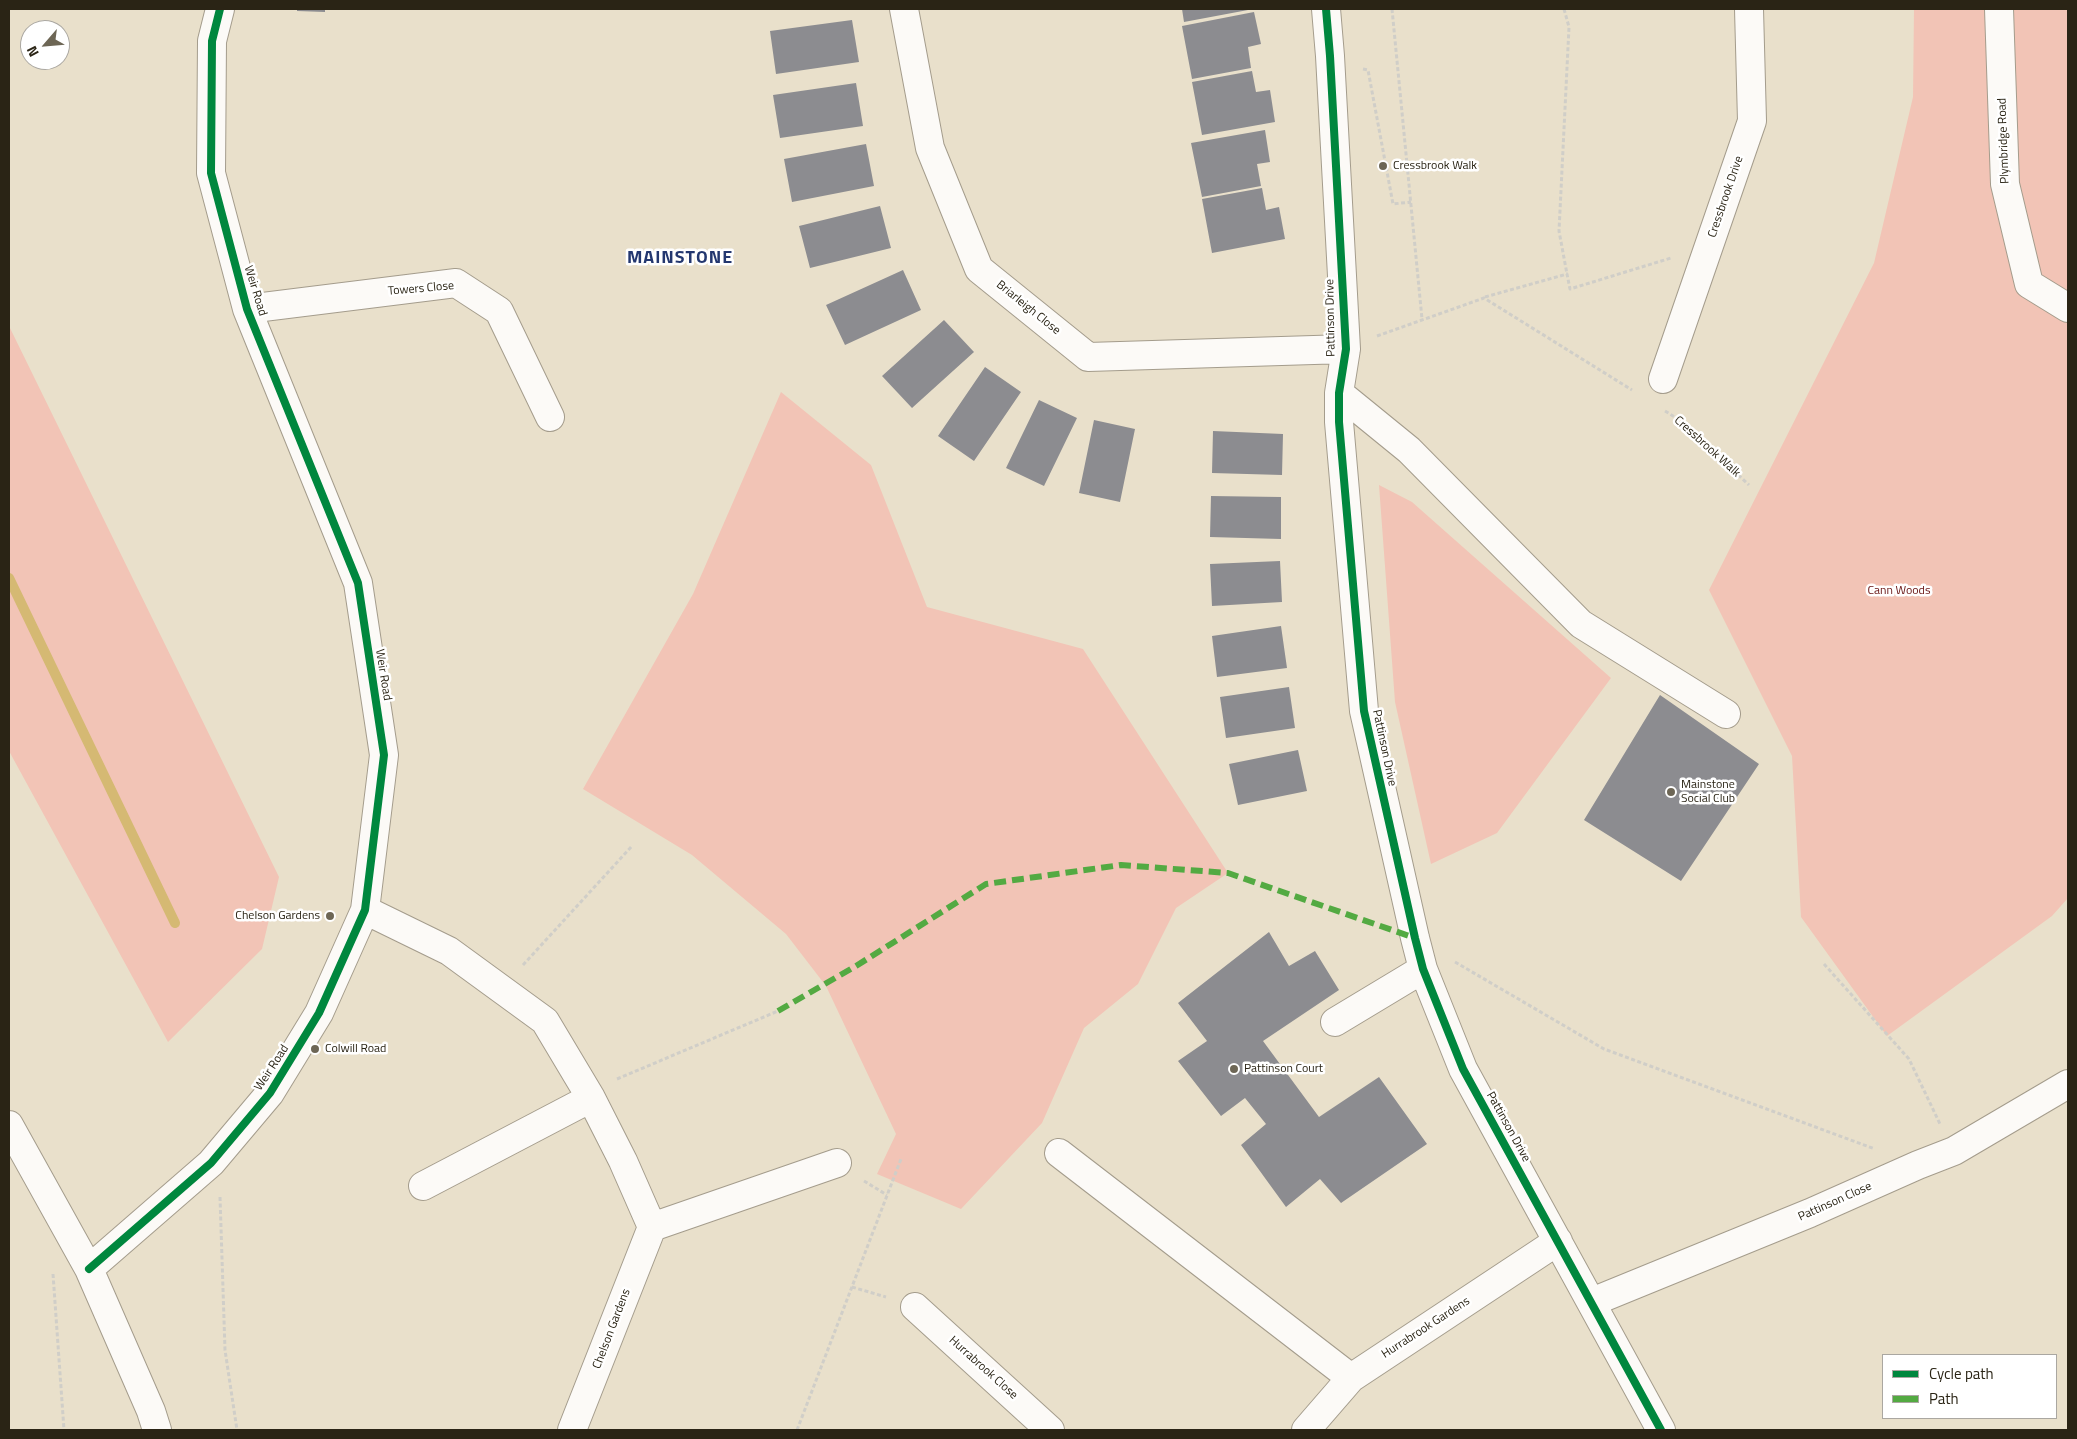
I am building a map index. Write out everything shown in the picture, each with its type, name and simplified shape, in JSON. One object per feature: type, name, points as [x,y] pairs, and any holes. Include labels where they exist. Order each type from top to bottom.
[{"type":"street","name":"Weir Road","points":[[89,1270],[212,1163],[270,1093],[319,1013],[365,910],[384,755],[358,583],[247,309],[211,173],[212,41],[220,9]]},
{"type":"street","name":"Briarleigh Close","points":[[904,9],[930,148],[979,269],[1088,357],[1346,348]]},
{"type":"street","name":"Pattinson Drive","points":[[1326,9],[1346,348],[1339,393],[1339,422],[1364,711],[1415,938],[1423,969],[1463,1069],[1661,1430]]},
{"type":"street","name":"Cressbrook Drive","points":[[1663,379],[1752,121],[1749,9]]},
{"type":"street","name":"Plymbridge Road","points":[[1999,9],[2005,184],[2029,284],[2068,308]]},
{"type":"street","name":"Towers Close","points":[[247,309],[456,283],[499,311],[550,417]]},
{"type":"street","points":[[1339,393],[1409,450],[1581,624],[1726,714]]},
{"type":"street","points":[[365,910],[449,950],[545,1021],[589,1095],[623,1161],[652,1227],[837,1163]]},
{"type":"street","points":[[1335,1022],[1423,969]]},
{"type":"street","name":"Pattinson Close","points":[[1592,1302],[1810,1213],[1918,1164],[1954,1151],[2068,1084]]},
{"type":"street","points":[[423,1186],[589,1095]]},
{"type":"street","points":[[9,1125],[89,1270],[151,1411],[157,1430]]},
{"type":"street","points":[[1059,1153],[1351,1378]]},
{"type":"street","name":"Chelson Gardens","points":[[572,1430],[652,1227]]},
{"type":"street","name":"Hurrabrook Gardens","points":[[1306,1430],[1351,1378],[1558,1241]]},
{"type":"street","name":"Hurrabrook Close","points":[[915,1306],[1050,1430]]},
{"type":"path","points":[[1392,9],[1422,319]]},
{"type":"path","points":[[1564,9],[1569,27],[1559,231],[1570,289],[1709,247]]},
{"type":"path","points":[[1330,56],[1368,70],[1393,204],[1411,202]]},
{"type":"path","points":[[1346,348],[1484,298],[1567,274]]},
{"type":"path","points":[[1484,298],[1636,392]]},
{"type":"path","points":[[502,989],[632,846]]},
{"type":"path","points":[[1415,938],[1604,1049],[1918,1164]]},
{"type":"path","points":[[1824,964],[1909,1059],[1954,1151]]},
{"type":"path","points":[[589,1095],[778,1011]]},
{"type":"path","points":[[221,1152],[220,1195],[225,1350],[236,1430]]},
{"type":"path","points":[[797,1430],[901,1159]]},
{"type":"path","points":[[64,1224],[53,1274],[64,1430]]},
{"type":"green space","name":"Cann Woods","points":[[1914,9],[2068,9],[2068,898],[2052,916],[1887,1036],[1801,917],[1792,756],[1709,590],[1874,263],[1913,97]]},
{"type":"green space","points":[[9,326],[279,877],[262,949],[168,1042],[9,751]]},
{"type":"green space","points":[[781,392],[871,465],[927,607],[1083,649],[1228,873],[1176,908],[1138,984],[1084,1028],[1042,1123],[961,1209],[877,1174],[896,1134],[826,986],[786,934],[692,855],[583,789],[693,594]]},
{"type":"green space","points":[[1379,485],[1412,502],[1611,678],[1497,833],[1431,864],[1395,702]]},
{"type":"building","points":[[297,9],[325,9],[325,12],[297,11]]},
{"type":"building","points":[[1182,9],[1248,9],[1248,10],[1184,22]]},
{"type":"building","points":[[1254,12],[1261,44],[1248,47],[1251,68],[1192,79],[1182,26]]},
{"type":"building","points":[[852,20],[859,62],[776,74],[770,31]]},
{"type":"building","points":[[1252,71],[1256,92],[1270,90],[1275,122],[1202,135],[1192,82]]},
{"type":"building","points":[[856,83],[863,126],[780,138],[773,95]]},
{"type":"building","points":[[1265,130],[1270,162],[1257,164],[1261,186],[1202,197],[1191,143]]},
{"type":"building","points":[[866,144],[874,186],[792,202],[784,159]]},
{"type":"building","points":[[1262,188],[1266,210],[1279,207],[1285,239],[1212,253],[1202,199]]},
{"type":"building","points":[[880,206],[891,248],[810,268],[799,226]]},
{"type":"building","points":[[903,270],[921,310],[845,345],[826,305]]},
{"type":"building","points":[[944,320],[974,352],[912,408],[882,376]]},
{"type":"building","points":[[985,367],[1021,392],[974,461],[938,436]]},
{"type":"building","points":[[1039,400],[1077,418],[1044,486],[1006,468]]},
{"type":"building","points":[[1094,420],[1135,429],[1120,502],[1079,493]]},
{"type":"building","points":[[1213,431],[1283,434],[1282,475],[1212,473]]},
{"type":"building","points":[[1211,496],[1281,497],[1281,539],[1210,537]]},
{"type":"building","points":[[1280,561],[1282,602],[1212,606],[1210,564]]},
{"type":"building","points":[[1281,626],[1287,668],[1217,677],[1212,636]]},
{"type":"building","points":[[1289,687],[1295,728],[1226,738],[1220,697]]},
{"type":"building","name":"Mainstone Social Club","points":[[1660,695],[1759,764],[1681,881],[1584,820]]},
{"type":"building","points":[[1298,750],[1307,791],[1238,805],[1229,764]]},
{"type":"building","name":"Pattinson Court","points":[[1269,932],[1289,966],[1315,951],[1339,990],[1263,1041],[1319,1117],[1379,1077],[1427,1144],[1341,1203],[1320,1179],[1286,1207],[1241,1145],[1266,1124],[1245,1098],[1221,1116],[1178,1061],[1207,1041],[1178,1003]]},
{"type":"waterway","points":[[9,578],[175,923]]},
{"type":"marked path","points":[[778,1011],[856,966],[986,884],[1121,865],[1228,873],[1415,938]]},
{"type":"cycle path","points":[[89,1269],[211,1163],[270,1093],[319,1013],[365,910],[384,755],[358,583],[247,309],[211,173],[212,41],[220,9]]},
{"type":"cycle path","points":[[1326,9],[1346,349],[1339,393],[1339,422],[1364,711],[1415,938],[1423,969],[1463,1069],[1661,1430]]},
{"type":"place","name":"Cressbrook Walk","points":[[1383,166]]},
{"type":"place","name":"Mainstone Social Club","points":[[1671,792]]},
{"type":"place","name":"Chelson Gardens","points":[[330,916]]},
{"type":"place","name":"Colwill Road","points":[[315,1049]]},
{"type":"place","name":"Pattinson Court","points":[[1234,1069]]},
{"type":"district","name":"MAINSTONE","points":[[680,259]]}]
